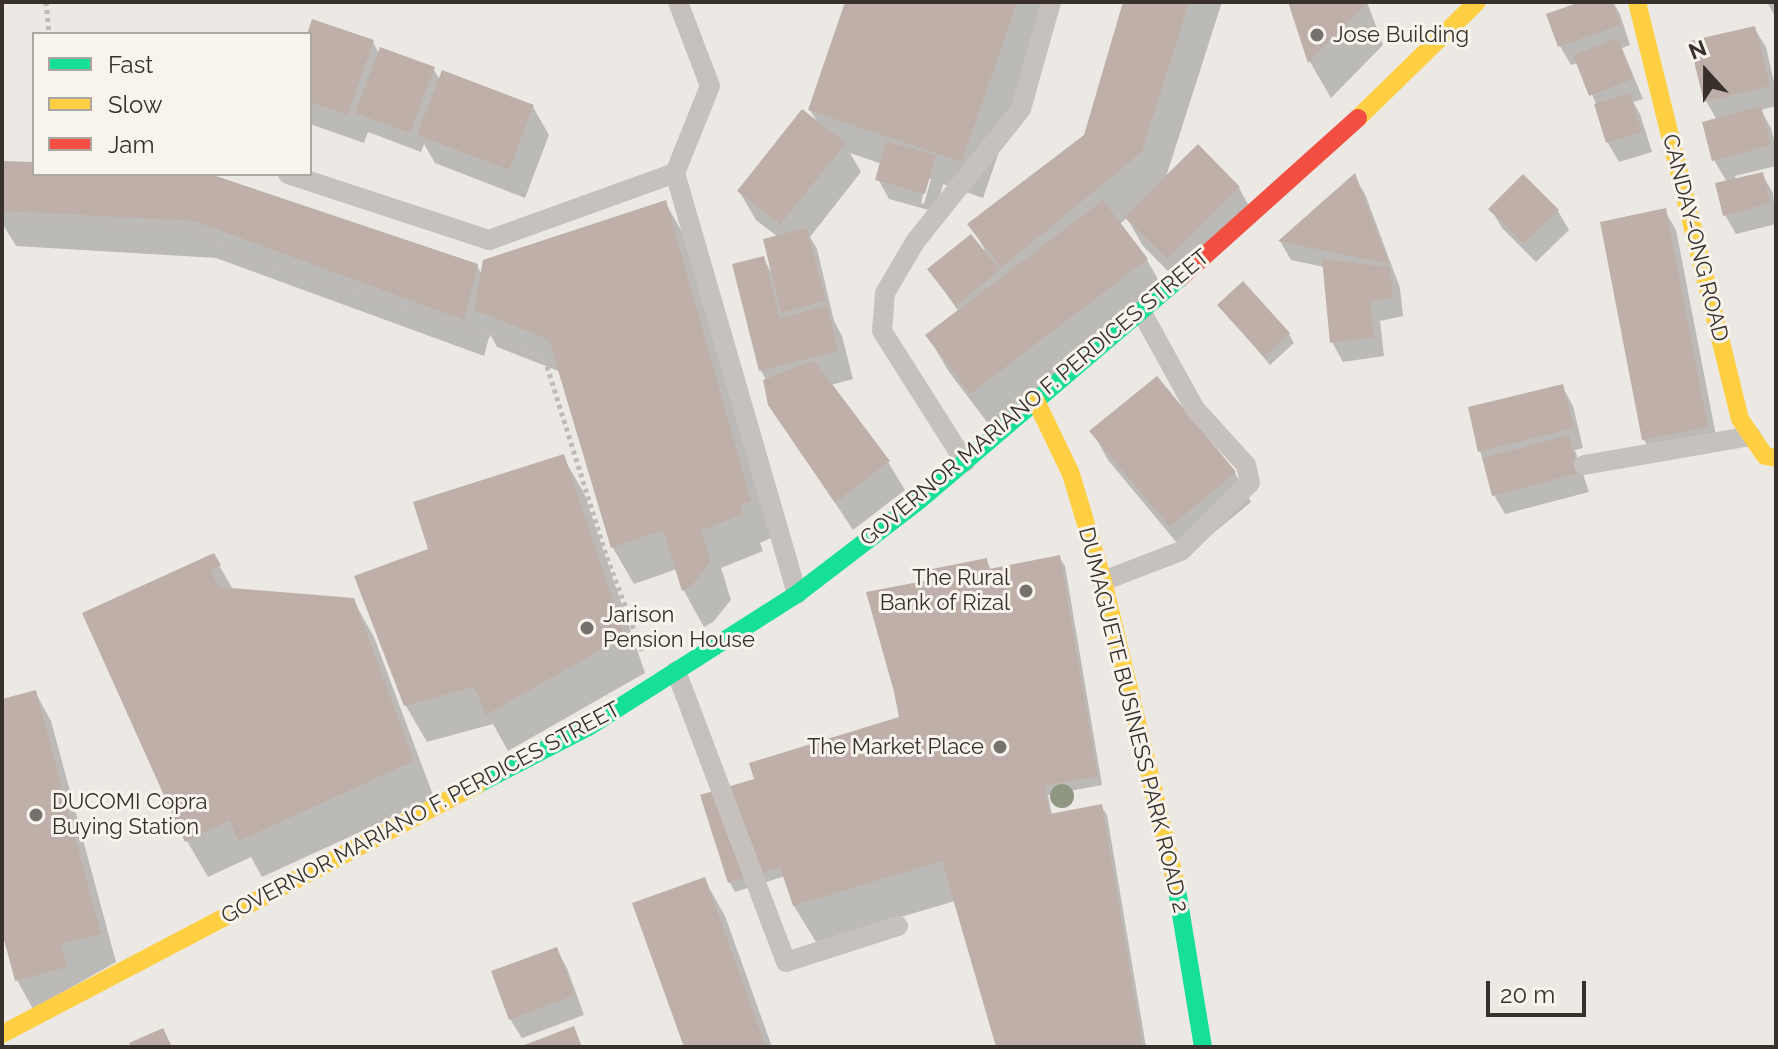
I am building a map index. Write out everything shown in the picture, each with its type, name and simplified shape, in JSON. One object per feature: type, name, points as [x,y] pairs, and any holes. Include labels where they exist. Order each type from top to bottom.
[{"type":"main road","name":"GOVERNOR MARIANO F. PERDICES STREET","points":[[2,1034],[590,726],[797,594],[921,499],[1141,311],[1329,147],[1477,2]]},
{"type":"main road","name":"CANDAY-ONG ROAD","points":[[1637,2],[1740,419],[1765,456],[1776,458]]},
{"type":"main road","name":"DUMAGUETE BUSINESS PARK ROAD 2","points":[[1036,401],[1071,474],[1103,581],[1175,876],[1203,1047]]},
{"type":"lane","points":[[678,2],[710,86],[675,173],[797,594]]},
{"type":"lane","points":[[965,462],[882,331],[885,293],[915,242],[1021,109],[1051,2]]},
{"type":"lane","points":[[294,176],[489,240],[675,173]]},
{"type":"lane","points":[[1103,581],[1181,551],[1250,483],[1246,465],[1195,409],[1141,311]]},
{"type":"lane","points":[[1584,465],[1751,436]]},
{"type":"lane","points":[[676,671],[786,962],[898,926]]},
{"type":"path","points":[[46,2],[49,32]]},
{"type":"path","points":[[2,220],[181,225],[261,262],[470,328],[544,357],[607,558],[655,685]]},
{"type":"building","points":[[845,2],[1017,2],[962,162],[808,110]]},
{"type":"building","points":[[1123,2],[1189,2],[1142,152],[1001,268],[967,224],[1084,135]]},
{"type":"building","name":"Jose Building","points":[[1288,2],[1361,2],[1363,7],[1308,63]]},
{"type":"building","points":[[1580,2],[1613,2],[1621,25],[1558,47],[1546,14]]},
{"type":"building","points":[[312,19],[374,40],[348,115],[312,103],[312,32],[308,32]]},
{"type":"building","points":[[1755,26],[1770,86],[1704,102],[1689,41]]},
{"type":"building","points":[[1618,38],[1633,79],[1589,96],[1573,55]]},
{"type":"building","points":[[380,47],[435,67],[410,133],[355,113]]},
{"type":"building","points":[[442,70],[534,105],[509,170],[417,135]]},
{"type":"building","points":[[1630,93],[1642,132],[1606,143],[1594,104]]},
{"type":"building","points":[[1761,106],[1771,145],[1712,161],[1702,122]]},
{"type":"building","points":[[802,109],[846,143],[780,225],[737,191]]},
{"type":"building","points":[[886,141],[936,155],[925,194],[875,180]]},
{"type":"building","points":[[1198,144],[1240,187],[1167,259],[1124,217]]},
{"type":"building","points":[[2,161],[32,162],[32,176],[216,176],[478,264],[464,320],[194,221],[2,211]]},
{"type":"building","points":[[1763,172],[1771,203],[1723,216],[1715,183]]},
{"type":"building","points":[[1355,173],[1389,264],[1278,241]]},
{"type":"building","points":[[1523,174],[1559,210],[1524,244],[1488,209]]},
{"type":"building","points":[[666,200],[751,501],[740,506],[743,514],[701,531],[711,562],[692,585],[682,591],[663,530],[611,548],[549,340],[474,310],[483,260]]},
{"type":"building","points":[[1103,200],[1148,259],[970,394],[925,335]]},
{"type":"building","points":[[1666,208],[1708,427],[1642,440],[1600,222]]},
{"type":"building","points":[[807,228],[826,301],[781,313],[763,239]]},
{"type":"building","points":[[971,234],[1000,270],[956,306],[927,269]]},
{"type":"building","points":[[764,256],[780,318],[827,305],[838,351],[759,371],[732,264]]},
{"type":"building","points":[[1322,259],[1390,267],[1393,297],[1370,302],[1374,337],[1330,343]]},
{"type":"building","points":[[1243,281],[1290,333],[1264,357],[1217,305]]},
{"type":"building","points":[[814,360],[890,461],[835,503],[768,405],[763,380]]},
{"type":"building","points":[[1157,376],[1236,472],[1170,527],[1089,431]]},
{"type":"building","points":[[1563,384],[1574,428],[1478,452],[1468,407]]},
{"type":"building","points":[[1569,435],[1579,473],[1492,496],[1482,458]]},
{"type":"building","points":[[564,454],[625,636],[486,715],[474,687],[404,706],[354,576],[428,549],[413,502]]},
{"type":"building","points":[[214,553],[221,565],[211,571],[219,587],[354,598],[414,761],[239,841],[229,821],[185,842],[82,613]]},
{"type":"building","name":"The Market Place","points":[[1060,555],[1098,776],[1045,786],[1050,814],[1102,804],[1143,1047],[996,1047],[942,861],[793,906],[780,867],[728,883],[700,795],[754,779],[749,763],[899,717],[866,592],[929,580],[927,570],[987,558],[989,569]]},
{"type":"building","name":"DUCOMI Copra Buying Station","points":[[36,690],[101,934],[62,944],[67,967],[15,981],[2,932],[2,699]]},
{"type":"building","points":[[705,877],[766,1047],[684,1047],[632,903]]},
{"type":"building","points":[[557,947],[575,995],[509,1020],[491,971]]},
{"type":"building","points":[[574,1026],[582,1047],[519,1047]]},
{"type":"building","points":[[163,1028],[172,1047],[131,1047],[129,1043]]},
{"type":"traffic: fast","points":[[478,784],[590,726],[797,594],[921,499],[1182,276]]},
{"type":"traffic: fast","points":[[1176,884],[1203,1047]]},
{"type":"traffic: slow","points":[[1358,118],[1477,2]]},
{"type":"traffic: slow","points":[[1637,2],[1740,419],[1765,456],[1776,458]]},
{"type":"traffic: slow","points":[[1036,401],[1071,474],[1103,581],[1176,884]]},
{"type":"traffic: slow","points":[[2,1034],[478,784]]},
{"type":"traffic: jam","points":[[1182,276],[1358,118]]},
{"type":"place","name":"Jose Building","points":[[1317,35]]},
{"type":"place","name":"The Rural Bank of Rizal","points":[[1026,591]]},
{"type":"place","name":"Jarison Pension House","points":[[587,628]]},
{"type":"place","name":"The Market Place","points":[[1000,747]]},
{"type":"place","name":"DUCOMI Copra Buying Station","points":[[36,815]]}]
